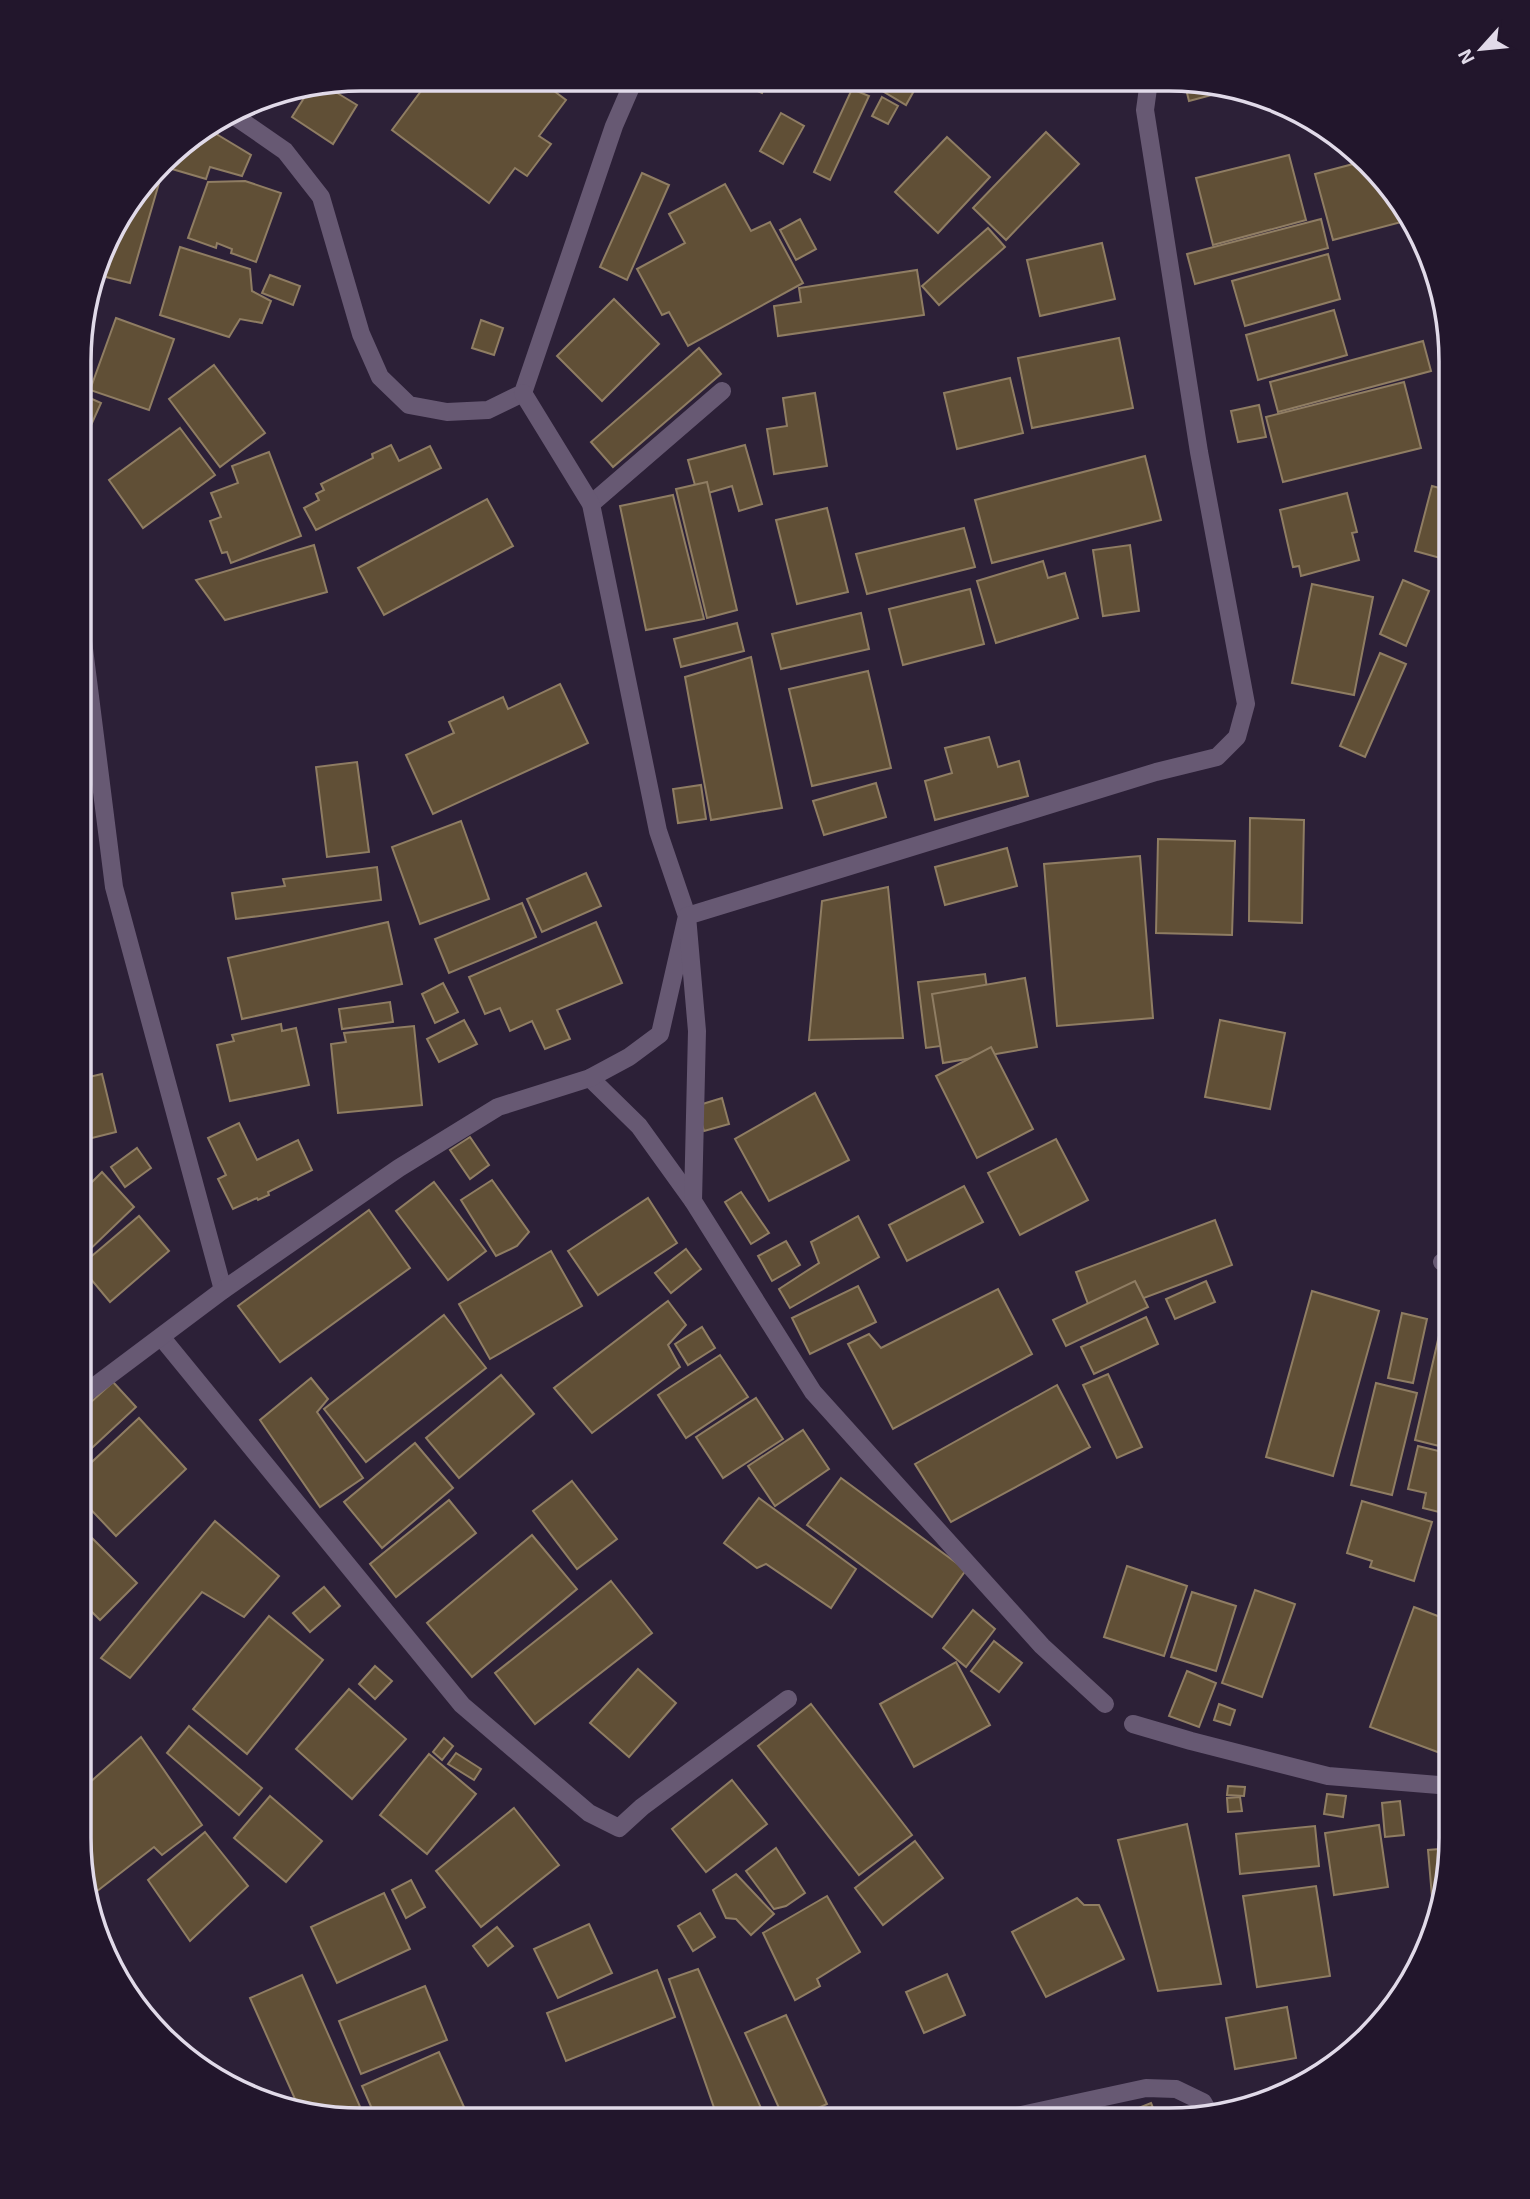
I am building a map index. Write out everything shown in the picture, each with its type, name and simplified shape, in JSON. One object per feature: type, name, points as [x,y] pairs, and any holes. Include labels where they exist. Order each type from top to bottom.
[{"type":"street","points":[[240,120],[285,151],[321,197],[361,334],[380,377],[409,405],[447,412],[488,410],[523,393],[614,126],[629,91]]},
{"type":"street","points":[[687,916],[1156,772],[1217,757],[1237,737],[1246,704],[1199,452],[1145,110],[1148,91]]},
{"type":"street","points":[[591,504],[722,391]]},
{"type":"street","points":[[523,393],[591,504],[658,831],[687,916],[697,1031],[693,1201]]},
{"type":"street","points":[[91,704],[114,887],[223,1290]]},
{"type":"street","points":[[91,1389],[223,1290],[398,1168],[498,1107],[590,1078],[629,1057],[660,1034],[687,916]]},
{"type":"street","points":[[590,1078],[639,1126],[693,1201],[813,1392],[1042,1646],[1105,1704]]},
{"type":"street","points":[[162,1338],[462,1704],[589,1813],[619,1828],[642,1807],[788,1699]]},
{"type":"street","points":[[1133,1724],[1328,1776],[1439,1786]]},
{"type":"street","points":[[1054,2108],[1146,2088],[1176,2089],[1203,2102],[1205,2106]]},
{"type":"building","points":[[421,91],[554,91],[566,100],[539,136],[551,144],[527,176],[515,168],[489,203],[392,130]]},
{"type":"building","points":[[851,91],[869,96],[830,180],[814,172]]},
{"type":"building","points":[[882,91],[914,91],[906,105]]},
{"type":"building","points":[[336,92],[357,105],[333,144],[292,117],[308,96]]},
{"type":"building","points":[[1187,92],[1214,95],[1189,101]]},
{"type":"building","points":[[882,97],[898,106],[888,124],[872,116]]},
{"type":"building","points":[[781,113],[804,126],[783,164],[760,151]]},
{"type":"building","points":[[1046,132],[1079,164],[1006,240],[973,208]]},
{"type":"building","points":[[215,133],[251,155],[242,176],[210,167],[206,179],[172,169]]},
{"type":"building","points":[[947,137],[990,177],[938,233],[895,192]]},
{"type":"building","points":[[1289,155],[1306,220],[1213,245],[1196,178]]},
{"type":"building","points":[[1353,164],[1383,196],[1401,222],[1333,240],[1315,174]]},
{"type":"building","points":[[642,173],[669,185],[627,280],[600,267]]},
{"type":"building","points":[[160,181],[130,283],[104,277],[127,226]]},
{"type":"building","points":[[245,181],[281,193],[256,262],[231,253],[232,249],[217,243],[216,248],[188,238],[208,182]]},
{"type":"building","points":[[725,184],[751,231],[770,222],[803,283],[688,346],[669,312],[662,315],[637,269],[685,243],[669,214]]},
{"type":"building","points":[[800,219],[816,249],[796,260],[780,230]]},
{"type":"building","points":[[1321,219],[1328,248],[1195,284],[1187,254]]},
{"type":"building","points":[[988,228],[1005,247],[939,305],[922,286]]},
{"type":"building","points":[[1102,243],[1115,299],[1040,316],[1027,260]]},
{"type":"building","points":[[180,247],[250,269],[252,291],[271,301],[262,323],[240,319],[229,337],[160,315]]},
{"type":"building","points":[[1328,254],[1340,299],[1245,326],[1232,281]]},
{"type":"building","points":[[917,270],[924,315],[778,336],[774,306],[801,302],[799,288]]},
{"type":"building","points":[[270,275],[300,286],[293,305],[262,293]]},
{"type":"building","points":[[614,299],[659,344],[602,401],[557,356]]},
{"type":"building","points":[[1334,310],[1347,355],[1258,380],[1246,335]]},
{"type":"building","points":[[116,318],[174,339],[149,410],[91,390]]},
{"type":"building","points":[[481,320],[503,328],[494,355],[472,348]]},
{"type":"building","points":[[1119,338],[1133,408],[1032,428],[1018,358]]},
{"type":"building","points":[[1423,341],[1431,371],[1278,412],[1270,382]]},
{"type":"building","points":[[699,348],[721,374],[613,467],[591,442]]},
{"type":"building","points":[[214,365],[265,433],[220,467],[169,399]]},
{"type":"building","points":[[1010,378],[1023,433],[957,449],[944,393]]},
{"type":"building","points":[[1404,382],[1421,448],[1283,482],[1266,417]]},
{"type":"building","points":[[815,393],[827,466],[774,474],[767,429],[787,426],[783,398]]},
{"type":"building","points":[[91,398],[101,403],[91,425]]},
{"type":"building","points":[[1259,405],[1266,437],[1238,442],[1231,411]]},
{"type":"building","points":[[180,428],[215,475],[143,528],[109,480]]},
{"type":"building","points":[[391,445],[399,461],[430,446],[441,468],[316,530],[304,508],[319,500],[316,494],[324,490],[321,484],[373,458],[372,454]]},
{"type":"building","points":[[745,445],[762,504],[739,511],[732,486],[698,496],[688,460]]},
{"type":"building","points":[[269,452],[301,536],[231,563],[227,552],[222,553],[210,521],[221,517],[211,493],[238,483],[232,466]]},
{"type":"building","points":[[1145,456],[1161,520],[992,563],[975,500]]},
{"type":"building","points":[[707,482],[737,610],[707,618],[676,489]]},
{"type":"building","points":[[1432,486],[1439,488],[1439,558],[1415,551]]},
{"type":"building","points":[[1347,493],[1357,532],[1352,533],[1359,560],[1301,576],[1299,566],[1293,567],[1280,510]]},
{"type":"building","points":[[673,495],[704,619],[646,630],[620,506]]},
{"type":"building","points":[[487,499],[513,546],[384,615],[358,568]]},
{"type":"building","points":[[827,508],[848,592],[797,604],[776,520]]},
{"type":"building","points":[[964,528],[975,567],[867,594],[856,554]]},
{"type":"building","points":[[314,545],[327,592],[225,620],[196,580]]},
{"type":"building","points":[[1130,545],[1139,611],[1103,616],[1093,550]]},
{"type":"building","points":[[1043,561],[1048,578],[1065,573],[1078,618],[996,643],[977,581]]},
{"type":"building","points":[[1403,580],[1429,591],[1406,646],[1380,634]]},
{"type":"building","points":[[1312,584],[1373,597],[1354,695],[1292,683]]},
{"type":"building","points":[[970,589],[984,644],[903,665],[889,609]]},
{"type":"building","points":[[861,613],[869,649],[781,669],[772,634]]},
{"type":"building","points":[[737,623],[744,651],[681,667],[674,639]]},
{"type":"building","points":[[1380,653],[1406,664],[1365,757],[1340,746]]},
{"type":"building","points":[[751,657],[782,808],[711,820],[685,677]]},
{"type":"building","points":[[868,671],[891,768],[812,786],[789,689]]},
{"type":"building","points":[[560,684],[588,743],[433,814],[406,755],[454,733],[449,722],[503,697],[508,709]]},
{"type":"building","points":[[989,737],[998,767],[1019,761],[1028,796],[935,820],[925,781],[952,773],[945,748]]},
{"type":"building","points":[[357,762],[369,852],[327,857],[316,767]]},
{"type":"building","points":[[876,783],[886,817],[824,835],[813,801]]},
{"type":"building","points":[[701,785],[706,819],[678,823],[673,789]]},
{"type":"building","points":[[1250,818],[1304,820],[1302,923],[1249,921]]},
{"type":"building","points":[[461,821],[489,899],[420,924],[392,847]]},
{"type":"building","points":[[1158,839],[1235,841],[1232,935],[1156,933]]},
{"type":"building","points":[[1007,848],[1017,886],[945,905],[935,867]]},
{"type":"building","points":[[1140,856],[1153,1018],[1057,1026],[1044,864]]},
{"type":"building","points":[[377,867],[381,900],[236,919],[232,893],[285,886],[283,879]]},
{"type":"building","points":[[586,873],[601,906],[542,932],[527,899]]},
{"type":"building","points":[[888,887],[903,1038],[809,1040],[822,901]]},
{"type":"building","points":[[522,903],[536,937],[449,973],[435,939]]},
{"type":"building","points":[[388,922],[402,984],[242,1019],[228,958]]},
{"type":"building","points":[[596,922],[622,983],[557,1010],[570,1039],[545,1049],[532,1021],[510,1031],[500,1008],[485,1014],[469,977]]},
{"type":"building","points":[[985,974],[994,1039],[926,1048],[918,982]]},
{"type":"building","points":[[1025,978],[1037,1047],[943,1063],[932,994]]},
{"type":"building","points":[[443,983],[458,1012],[435,1023],[422,994]]},
{"type":"building","points":[[390,1002],[393,1022],[342,1029],[339,1009]]},
{"type":"building","points":[[464,1020],[477,1044],[439,1062],[427,1039]]},
{"type":"building","points":[[1220,1020],[1285,1033],[1270,1109],[1205,1097]]},
{"type":"building","points":[[281,1024],[282,1031],[296,1028],[309,1085],[230,1101],[217,1045],[234,1041],[232,1035]]},
{"type":"building","points":[[414,1026],[422,1105],[338,1113],[331,1044],[346,1042],[344,1033]]},
{"type":"building","points":[[991,1047],[1033,1129],[977,1158],[936,1076]]},
{"type":"building","points":[[102,1074],[116,1132],[91,1138],[91,1076]]},
{"type":"building","points":[[815,1093],[849,1160],[769,1201],[735,1139]]},
{"type":"building","points":[[722,1098],[729,1124],[704,1131],[696,1106]]},
{"type":"building","points":[[239,1123],[257,1160],[298,1140],[312,1170],[268,1192],[269,1195],[233,1209],[218,1179],[226,1175],[208,1138]]},
{"type":"building","points":[[470,1137],[489,1165],[470,1179],[450,1150]]},
{"type":"building","points":[[1056,1139],[1088,1200],[1020,1235],[988,1173]]},
{"type":"building","points":[[137,1148],[151,1168],[125,1187],[111,1167]]},
{"type":"building","points":[[102,1172],[134,1207],[91,1248],[91,1183]]},
{"type":"building","points":[[492,1180],[529,1232],[517,1246],[496,1256],[461,1200]]},
{"type":"building","points":[[434,1182],[486,1251],[448,1280],[396,1211]]},
{"type":"building","points":[[964,1186],[983,1222],[907,1261],[889,1225]]},
{"type":"building","points":[[741,1192],[769,1233],[751,1244],[725,1202]]},
{"type":"building","points":[[648,1198],[677,1243],[598,1295],[568,1251]]},
{"type":"building","points":[[369,1210],[410,1268],[280,1362],[238,1306]]},
{"type":"building","points":[[139,1216],[169,1251],[110,1302],[91,1279],[91,1257]]},
{"type":"building","points":[[858,1216],[879,1257],[790,1308],[779,1289],[819,1263],[811,1242]]},
{"type":"building","points":[[1215,1220],[1232,1265],[1093,1317],[1076,1272]]},
{"type":"building","points":[[786,1241],[800,1265],[772,1281],[758,1256]]},
{"type":"building","points":[[686,1249],[701,1269],[671,1293],[655,1273]]},
{"type":"building","points":[[551,1251],[582,1306],[490,1359],[459,1304]]},
{"type":"building","points":[[1135,1281],[1148,1307],[1066,1346],[1053,1320]]},
{"type":"building","points":[[1206,1281],[1215,1302],[1175,1319],[1166,1299]]},
{"type":"building","points":[[858,1286],[876,1322],[810,1354],[792,1318]]},
{"type":"building","points":[[998,1289],[1032,1354],[893,1429],[848,1344],[869,1334],[881,1348]]},
{"type":"building","points":[[1312,1291],[1379,1311],[1333,1476],[1266,1457]]},
{"type":"building","points":[[668,1301],[686,1325],[668,1345],[680,1367],[592,1433],[554,1388]]},
{"type":"building","points":[[1402,1313],[1427,1319],[1413,1383],[1388,1378]]},
{"type":"building","points":[[444,1315],[486,1368],[366,1462],[324,1409]]},
{"type":"building","points":[[1146,1317],[1158,1344],[1094,1374],[1081,1347]]},
{"type":"building","points":[[702,1327],[715,1348],[688,1365],[675,1344]]},
{"type":"building","points":[[1439,1336],[1439,1446],[1415,1440]]},
{"type":"building","points":[[720,1355],[748,1397],[686,1438],[658,1395]]},
{"type":"building","points":[[1108,1374],[1142,1447],[1117,1458],[1083,1385]]},
{"type":"building","points":[[501,1375],[534,1414],[459,1478],[426,1438]]},
{"type":"building","points":[[311,1378],[328,1399],[317,1412],[363,1478],[320,1507],[260,1420]]},
{"type":"building","points":[[113,1382],[136,1407],[91,1449],[91,1402]]},
{"type":"building","points":[[1376,1383],[1417,1393],[1392,1495],[1351,1485]]},
{"type":"building","points":[[1057,1385],[1090,1447],[951,1522],[915,1464]]},
{"type":"building","points":[[756,1398],[783,1439],[723,1478],[696,1437]]},
{"type":"building","points":[[139,1418],[186,1469],[116,1536],[91,1510],[91,1463]]},
{"type":"building","points":[[803,1430],[829,1469],[775,1506],[748,1466]]},
{"type":"building","points":[[415,1443],[453,1488],[382,1548],[344,1502]]},
{"type":"building","points":[[1418,1446],[1439,1451],[1439,1512],[1423,1508],[1426,1493],[1408,1489]]},
{"type":"building","points":[[841,1478],[966,1570],[932,1617],[807,1525]]},
{"type":"building","points":[[572,1481],[617,1539],[577,1569],[533,1511]]},
{"type":"building","points":[[759,1498],[856,1569],[831,1608],[766,1564],[757,1568],[724,1543]]},
{"type":"building","points":[[449,1500],[476,1533],[396,1597],[370,1564]]},
{"type":"building","points":[[1362,1501],[1432,1522],[1414,1581],[1370,1567],[1372,1561],[1347,1553]]},
{"type":"building","points":[[215,1521],[279,1576],[244,1617],[202,1592],[130,1678],[101,1658]]},
{"type":"building","points":[[532,1535],[577,1589],[472,1677],[427,1623]]},
{"type":"building","points":[[91,1537],[137,1583],[100,1620],[91,1611]]},
{"type":"building","points":[[1127,1566],[1187,1586],[1164,1656],[1104,1637]]},
{"type":"building","points":[[611,1581],[652,1633],[535,1724],[495,1673]]},
{"type":"building","points":[[324,1587],[340,1606],[310,1632],[293,1613]]},
{"type":"building","points":[[1255,1590],[1295,1604],[1262,1697],[1222,1683]]},
{"type":"building","points":[[1192,1592],[1236,1606],[1216,1671],[1171,1657]]},
{"type":"building","points":[[1414,1607],[1439,1616],[1439,1753],[1370,1727]]},
{"type":"building","points":[[973,1610],[995,1629],[966,1667],[943,1648]]},
{"type":"building","points":[[269,1616],[323,1660],[247,1754],[193,1709]]},
{"type":"building","points":[[994,1641],[1022,1663],[999,1692],[971,1671]]},
{"type":"building","points":[[956,1662],[990,1725],[914,1767],[880,1704]]},
{"type":"building","points":[[375,1666],[392,1681],[375,1699],[359,1684]]},
{"type":"building","points":[[638,1669],[676,1703],[629,1757],[590,1723]]},
{"type":"building","points":[[1187,1671],[1216,1683],[1199,1727],[1169,1716]]},
{"type":"building","points":[[349,1689],[406,1739],[352,1799],[296,1749]]},
{"type":"building","points":[[811,1704],[912,1835],[859,1875],[758,1746]]},
{"type":"building","points":[[1219,1704],[1235,1710],[1230,1725],[1214,1720]]},
{"type":"building","points":[[189,1726],[262,1788],[239,1815],[167,1753]]},
{"type":"building","points":[[141,1737],[202,1825],[162,1855],[154,1847],[96,1892],[91,1838],[91,1781]]},
{"type":"building","points":[[444,1738],[453,1746],[442,1760],[433,1752]]},
{"type":"building","points":[[456,1753],[481,1769],[474,1780],[448,1764]]},
{"type":"building","points":[[429,1754],[476,1794],[427,1854],[380,1815]]},
{"type":"building","points":[[732,1780],[767,1824],[706,1872],[672,1829]]},
{"type":"building","points":[[1228,1786],[1245,1787],[1244,1796],[1227,1795]]},
{"type":"building","points":[[1327,1794],[1346,1796],[1343,1817],[1324,1814]]},
{"type":"building","points":[[270,1796],[322,1841],[286,1882],[234,1838]]},
{"type":"building","points":[[1240,1797],[1242,1811],[1228,1812],[1227,1798]]},
{"type":"building","points":[[1400,1801],[1404,1835],[1385,1837],[1382,1803]]},
{"type":"building","points":[[514,1808],[559,1865],[481,1927],[436,1871]]},
{"type":"building","points":[[1187,1824],[1221,1984],[1158,1991],[1118,1840]]},
{"type":"building","points":[[1379,1825],[1388,1887],[1334,1895],[1325,1833]]},
{"type":"building","points":[[1315,1826],[1319,1866],[1240,1874],[1236,1834]]},
{"type":"building","points":[[205,1832],[248,1886],[190,1941],[148,1880]]},
{"type":"building","points":[[915,1841],[943,1878],[883,1925],[855,1888]]},
{"type":"building","points":[[776,1848],[805,1893],[786,1906],[774,1909],[746,1871]]},
{"type":"building","points":[[1438,1849],[1432,1899],[1428,1850]]},
{"type":"building","points":[[736,1874],[774,1914],[751,1935],[736,1919],[726,1918],[713,1890]]},
{"type":"building","points":[[411,1880],[425,1907],[406,1918],[392,1890]]},
{"type":"building","points":[[1316,1886],[1330,1976],[1257,1987],[1243,1896]]},
{"type":"building","points":[[384,1893],[410,1949],[337,1983],[311,1927]]},
{"type":"building","points":[[827,1896],[860,1952],[817,1979],[820,1986],[795,2000],[763,1933]]},
{"type":"building","points":[[1077,1898],[1084,1905],[1099,1905],[1124,1959],[1046,1997],[1012,1932]]},
{"type":"building","points":[[700,1913],[715,1937],[693,1951],[678,1926]]},
{"type":"building","points":[[589,1924],[612,1973],[558,1998],[534,1949]]},
{"type":"building","points":[[497,1927],[513,1946],[488,1966],[473,1946]]},
{"type":"building","points":[[698,1969],[761,2108],[714,2108],[669,1979]]},
{"type":"building","points":[[657,1970],[675,2017],[566,2061],[547,2013]]},
{"type":"building","points":[[947,1974],[965,2015],[924,2033],[906,1992]]},
{"type":"building","points":[[302,1975],[361,2108],[325,2106],[295,2100],[250,1998]]},
{"type":"building","points":[[425,1986],[447,2040],[361,2074],[339,2021]]},
{"type":"building","points":[[1287,2007],[1296,2058],[1235,2069],[1226,2018]]},
{"type":"building","points":[[786,2015],[827,2104],[818,2108],[779,2108],[745,2033]]},
{"type":"building","points":[[439,2052],[464,2108],[372,2108],[362,2086]]},
{"type":"building","points":[[1151,2103],[1153,2108],[1138,2108]]}]
